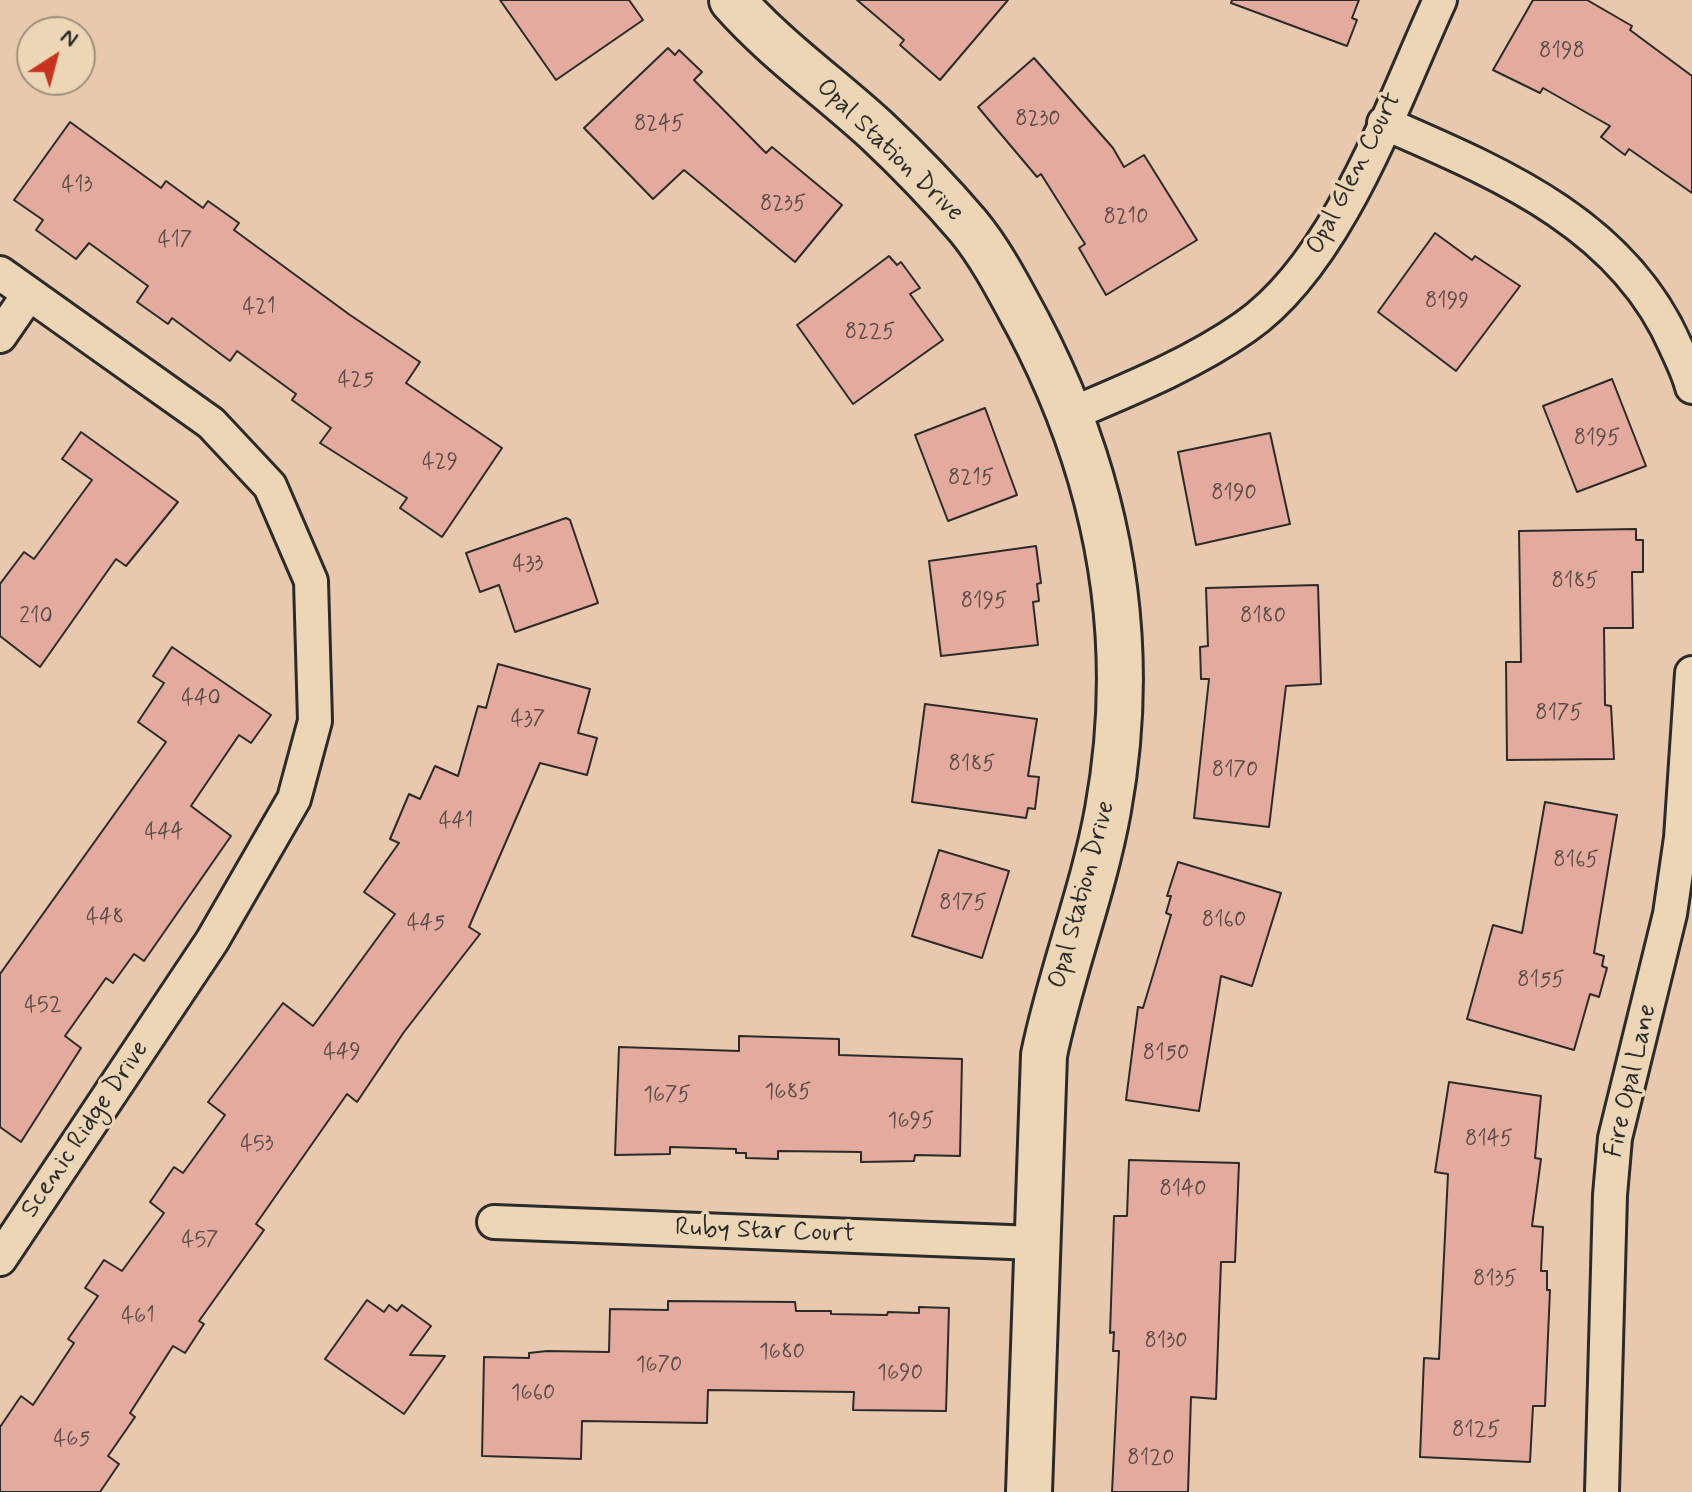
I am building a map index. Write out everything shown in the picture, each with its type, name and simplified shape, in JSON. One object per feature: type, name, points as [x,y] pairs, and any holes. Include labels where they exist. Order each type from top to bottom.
[{"type":"street","name":"Opal Station Drive","points":[[732,0],[753,24],[875,129],[971,230],[1010,291],[1071,414],[1101,511],[1117,595],[1121,667],[1119,722],[1098,861],[1055,1001],[1044,1055],[1029,1492]]},
{"type":"street","name":"Opal Glen Court","points":[[1071,414],[1197,356],[1247,326],[1278,299],[1319,248],[1384,123],[1440,0]]},
{"type":"street","points":[[1384,123],[1519,184],[1580,225],[1629,269],[1666,324],[1692,387]]},
{"type":"street","name":"Scenic Ridge Drive","points":[[0,273],[211,423],[270,486],[311,581],[315,721],[294,799],[212,941],[0,1259]]},
{"type":"street","points":[[0,336],[29,294]]},
{"type":"street","name":"Fire Opal Lane","points":[[1602,1492],[1609,1210],[1615,1138],[1670,914],[1681,838],[1692,673]]},
{"type":"street","name":"Ruby Star Court","points":[[494,1222],[1036,1243]]},
{"type":"building","points":[[500,0],[629,0],[643,20],[556,80]]},
{"type":"building","points":[[857,0],[1008,0],[940,80],[900,45],[904,40]]},
{"type":"building","points":[[1232,0],[1359,0],[1352,18],[1357,20],[1347,46],[1231,3]]},
{"type":"building","points":[[1533,0],[1587,0],[1632,26],[1630,30],[1692,76],[1692,193],[1629,149],[1625,155],[1601,137],[1610,126],[1543,88],[1540,93],[1493,70]]},
{"type":"building","points":[[668,48],[675,55],[679,50],[702,72],[694,80],[766,153],[772,147],[842,205],[795,262],[684,170],[653,199],[584,128]]},
{"type":"building","points":[[1034,58],[1113,148],[1124,167],[1144,155],[1197,240],[1106,295],[1079,248],[1085,244],[1041,174],[1037,177],[978,107]]},
{"type":"building","points":[[70,122],[161,188],[166,181],[203,208],[208,201],[239,223],[234,230],[420,362],[406,383],[502,448],[442,537],[400,508],[407,498],[320,443],[331,428],[292,400],[296,394],[237,351],[230,361],[172,318],[168,324],[137,302],[148,286],[89,243],[76,259],[36,230],[43,220],[14,200]]},
{"type":"building","points":[[1435,233],[1472,260],[1475,256],[1520,286],[1456,371],[1378,312]]},
{"type":"building","points":[[889,256],[897,265],[901,262],[920,288],[910,294],[943,340],[853,404],[797,325]]},
{"type":"building","points":[[1612,379],[1646,466],[1577,492],[1543,406]]},
{"type":"building","points":[[985,408],[1017,495],[948,521],[915,435]]},
{"type":"building","points":[[81,432],[178,502],[126,566],[116,559],[40,667],[0,636],[0,584],[24,552],[34,559],[92,480],[62,459]]},
{"type":"building","points":[[1270,433],[1290,524],[1196,545],[1178,452]]},
{"type":"building","points":[[566,518],[570,520],[598,603],[515,632],[499,585],[480,592],[466,553]]},
{"type":"building","points":[[1636,529],[1636,540],[1643,540],[1643,572],[1632,572],[1633,628],[1604,628],[1605,705],[1611,706],[1614,759],[1507,760],[1506,662],[1521,662],[1519,531]]},
{"type":"building","points":[[1036,546],[1041,583],[1037,584],[1039,601],[1033,602],[1038,645],[941,656],[929,561]]},
{"type":"building","points":[[1318,585],[1321,684],[1286,686],[1269,827],[1194,818],[1209,679],[1201,679],[1200,647],[1208,646],[1206,588]]},
{"type":"building","points":[[172,647],[271,715],[251,743],[239,735],[191,806],[231,836],[144,961],[134,954],[113,983],[106,978],[65,1036],[81,1048],[21,1142],[0,1127],[0,974],[166,742],[138,722],[164,683],[153,676]]},
{"type":"building","points":[[498,664],[590,689],[578,733],[597,738],[587,775],[540,763],[469,927],[480,934],[404,1032],[357,1102],[347,1094],[256,1224],[264,1230],[199,1321],[204,1324],[185,1353],[173,1346],[130,1413],[135,1417],[108,1456],[119,1464],[100,1492],[0,1492],[0,1427],[21,1396],[33,1405],[74,1343],[68,1339],[98,1296],[85,1288],[104,1260],[122,1271],[164,1213],[150,1202],[174,1167],[183,1173],[225,1115],[208,1102],[283,1003],[313,1026],[395,914],[364,892],[399,843],[390,839],[409,794],[420,799],[435,766],[458,776],[478,706],[486,708]]},
{"type":"building","points":[[925,704],[1037,719],[1028,776],[1039,777],[1035,809],[1028,808],[1026,818],[912,802]]},
{"type":"building","points":[[1545,802],[1617,815],[1594,953],[1604,956],[1602,966],[1607,968],[1599,997],[1590,994],[1574,1050],[1467,1019],[1493,925],[1522,933]]},
{"type":"building","points":[[939,850],[1009,871],[982,958],[912,936]]},
{"type":"building","points":[[1178,862],[1281,893],[1252,986],[1221,976],[1199,1111],[1126,1100],[1138,1007],[1143,1008],[1171,915],[1166,913],[1171,896],[1167,896]]},
{"type":"building","points":[[739,1036],[839,1039],[839,1055],[962,1059],[960,1156],[915,1155],[914,1161],[861,1162],[861,1152],[778,1151],[778,1159],[746,1158],[746,1153],[736,1153],[736,1149],[670,1147],[670,1154],[615,1155],[619,1047],[739,1051]]},
{"type":"building","points":[[1449,1082],[1541,1096],[1535,1158],[1541,1159],[1532,1226],[1543,1227],[1541,1271],[1547,1271],[1547,1290],[1550,1290],[1545,1406],[1533,1406],[1530,1462],[1420,1457],[1424,1358],[1439,1359],[1448,1174],[1435,1172]]},
{"type":"building","points":[[1129,1160],[1239,1163],[1235,1262],[1221,1262],[1216,1399],[1191,1397],[1188,1492],[1112,1492],[1119,1351],[1113,1351],[1114,1332],[1110,1333],[1114,1216],[1127,1216]]},
{"type":"building","points":[[367,1300],[384,1312],[389,1305],[397,1311],[402,1305],[431,1326],[410,1355],[445,1356],[404,1414],[325,1359]]},
{"type":"building","points":[[668,1301],[795,1302],[796,1311],[831,1311],[831,1314],[887,1315],[888,1312],[919,1313],[919,1307],[949,1308],[946,1411],[853,1410],[854,1392],[708,1390],[707,1423],[582,1421],[581,1459],[482,1456],[484,1357],[529,1358],[529,1353],[547,1351],[609,1352],[610,1309],[668,1310]]}]
